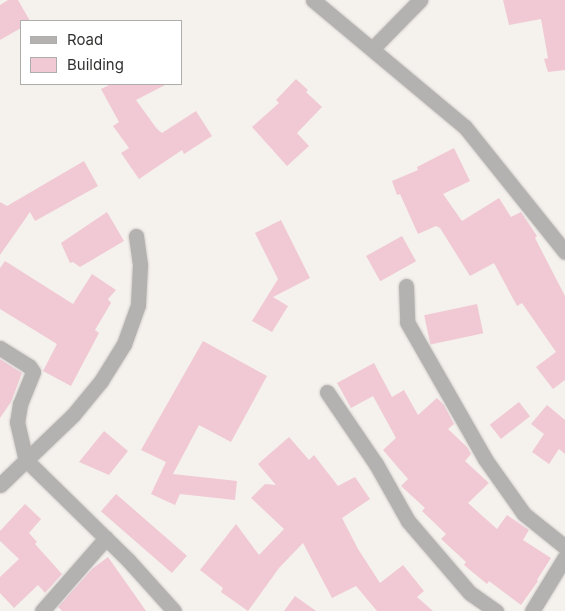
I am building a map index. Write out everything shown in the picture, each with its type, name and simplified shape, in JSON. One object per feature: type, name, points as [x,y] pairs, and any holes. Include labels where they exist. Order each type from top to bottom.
[{"type":"street","points":[[313,0],[465,127],[565,252]]},
{"type":"street","points":[[372,49],[420,0]]},
{"type":"street","points":[[0,485],[73,415],[101,380],[124,344],[138,305],[140,265],[136,236]]},
{"type":"street","points":[[406,286],[407,322],[481,451],[524,514],[565,547]]},
{"type":"street","points":[[0,348],[29,366],[33,372],[20,404],[17,422],[26,460],[106,538],[174,611]]},
{"type":"street","points":[[327,392],[376,464],[408,521],[470,593],[496,611]]},
{"type":"street","points":[[42,611],[106,538]]},
{"type":"street","points":[[532,611],[565,557]]},
{"type":"building","points":[[8,0],[18,0],[29,20],[20,20],[20,29],[0,40],[0,5]]},
{"type":"building","points":[[503,0],[565,0],[565,70],[548,72],[544,59],[548,58],[541,19],[509,25]]},
{"type":"building","points":[[296,79],[308,90],[306,92],[322,107],[297,133],[309,146],[287,166],[252,127],[279,103],[276,100]]},
{"type":"building","points":[[109,85],[165,85],[136,100],[157,129],[162,133],[196,111],[212,136],[184,154],[182,150],[139,179],[121,153],[129,148],[113,126],[119,122],[101,89]]},
{"type":"building","points":[[454,148],[470,181],[443,194],[462,221],[499,198],[511,217],[521,212],[537,236],[535,238],[565,296],[565,380],[553,389],[536,367],[556,352],[522,303],[517,306],[494,263],[470,276],[440,228],[436,226],[418,234],[400,194],[397,195],[392,181],[418,170],[417,167]]},
{"type":"building","points":[[84,161],[98,186],[35,221],[30,212],[0,255],[0,202],[7,206]]},
{"type":"building","points":[[107,212],[124,241],[80,267],[73,262],[70,263],[61,243]]},
{"type":"building","points":[[281,220],[310,278],[273,297],[288,306],[272,332],[252,321],[278,279],[255,233]]},
{"type":"building","points":[[402,236],[416,261],[380,281],[366,256]]},
{"type":"building","points":[[5,261],[73,304],[92,274],[116,290],[108,299],[111,303],[95,330],[99,333],[71,386],[43,371],[57,344],[0,309],[0,268]]},
{"type":"building","points":[[477,304],[483,333],[430,345],[424,315]]},
{"type":"building","points":[[203,341],[267,376],[231,442],[199,425],[173,474],[237,481],[235,500],[180,494],[175,505],[151,494],[166,462],[141,450]]},
{"type":"building","points":[[0,359],[22,373],[11,402],[0,418]]},
{"type":"building","points":[[374,363],[392,397],[404,390],[418,415],[437,398],[444,405],[454,424],[448,429],[467,447],[471,454],[465,461],[489,483],[468,503],[497,529],[507,515],[529,530],[523,540],[551,558],[521,605],[489,581],[487,584],[464,565],[466,562],[441,539],[446,534],[422,511],[425,508],[401,486],[408,479],[383,450],[396,438],[373,396],[351,408],[337,383]]},
{"type":"building","points":[[519,402],[530,416],[501,439],[490,425]]},
{"type":"building","points":[[547,405],[565,420],[565,454],[559,449],[549,464],[532,452],[544,434],[531,424]]},
{"type":"building","points":[[104,431],[128,451],[109,475],[79,462]]},
{"type":"building","points":[[289,437],[309,460],[314,455],[338,486],[355,477],[370,499],[342,518],[358,549],[380,583],[403,565],[424,591],[417,597],[433,611],[377,611],[356,586],[332,598],[303,543],[279,568],[248,611],[221,592],[223,588],[200,570],[236,524],[259,555],[284,529],[251,498],[265,484],[276,485],[258,464]]},
{"type":"building","points":[[116,494],[187,556],[172,573],[101,511]]},
{"type":"building","points":[[25,504],[41,519],[29,533],[37,542],[35,544],[62,574],[45,593],[38,585],[14,608],[0,593],[0,577],[19,559],[0,541],[0,531]]},
{"type":"building","points":[[108,557],[146,611],[62,611],[58,607],[92,569]]},
{"type":"building","points":[[295,596],[316,611],[284,611]]}]
